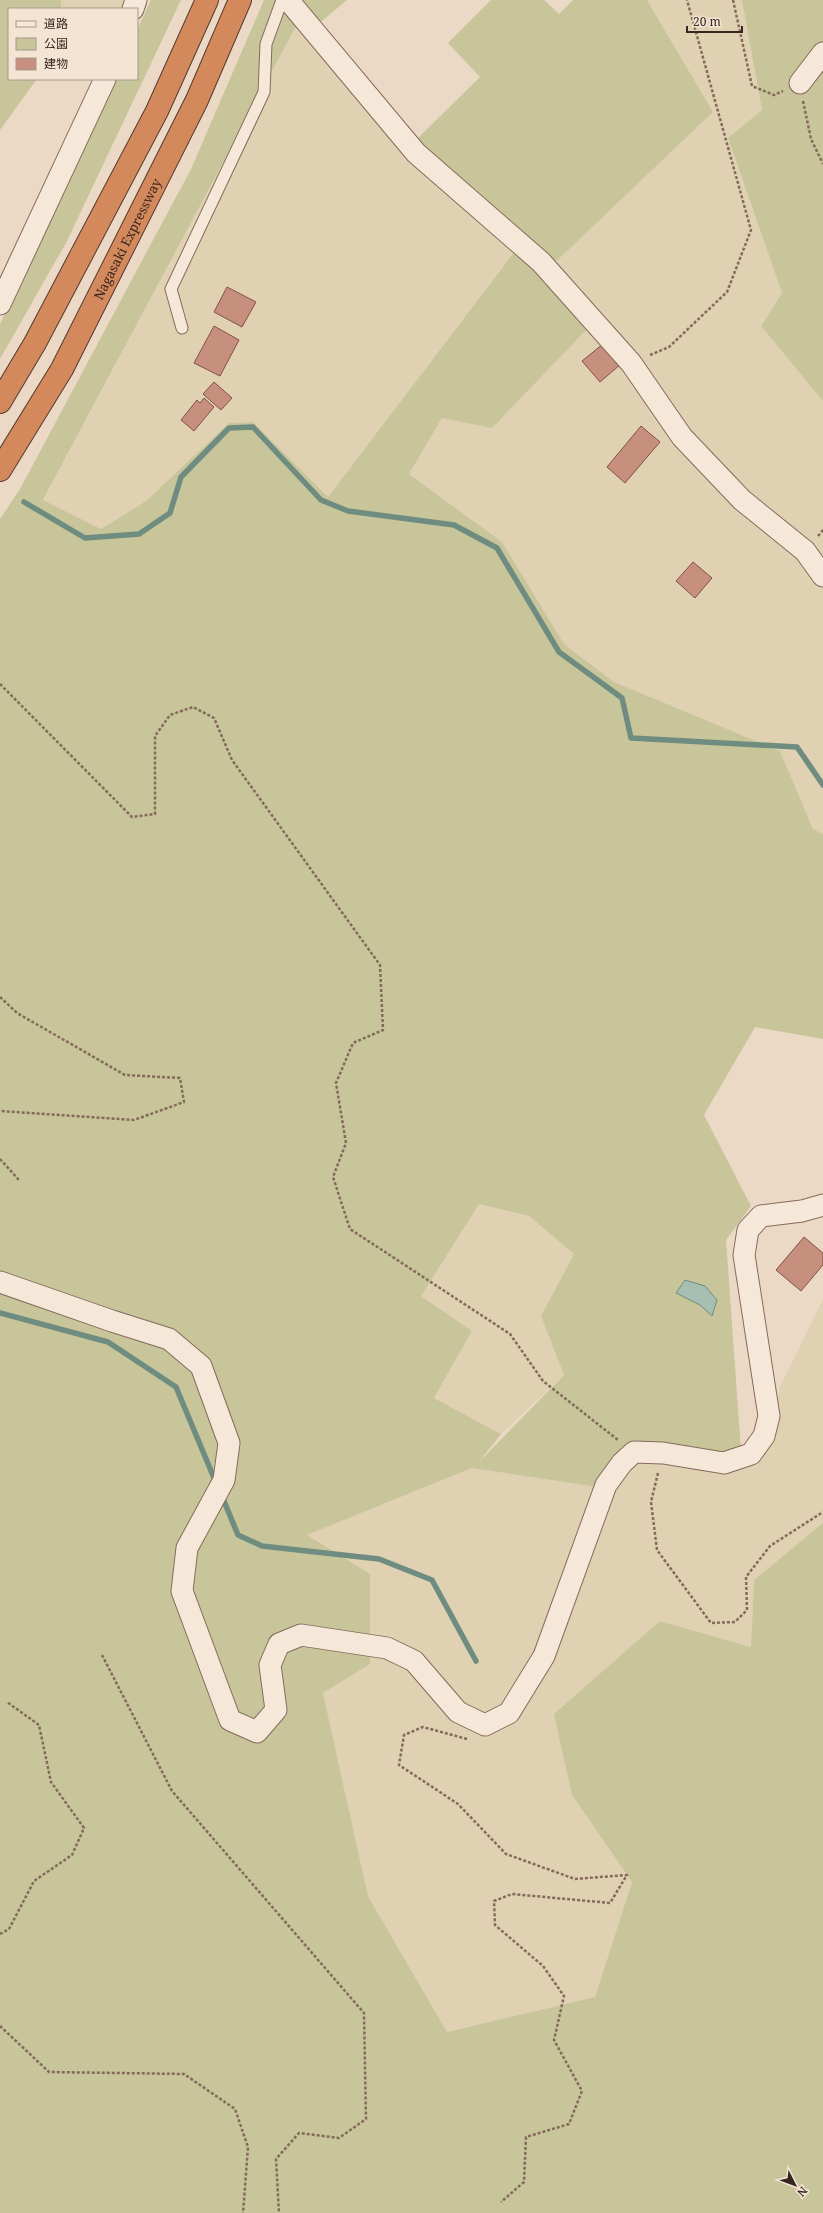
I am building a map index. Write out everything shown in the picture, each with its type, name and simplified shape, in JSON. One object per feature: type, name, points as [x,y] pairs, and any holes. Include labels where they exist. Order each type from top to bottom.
[{"type":"highway","points":[[0,402],[35,343],[157,111],[207,0]]},
{"type":"highway","name":"Nagasaki Expressway","points":[[0,470],[62,369],[197,100],[240,0]]},
{"type":"street","points":[[288,0],[416,153],[541,262],[631,363],[682,437],[742,500],[805,551],[823,576]]},
{"type":"street","points":[[800,84],[823,53]]},
{"type":"street","points":[[0,304],[105,80]]},
{"type":"street","points":[[0,1282],[112,1322],[169,1339],[201,1366],[229,1443],[224,1480],[187,1548],[182,1591],[230,1720],[256,1732],[276,1710],[270,1665],[278,1644],[301,1635],[387,1648],[414,1661],[458,1712],[485,1725],[509,1713],[544,1656],[606,1485],[622,1463],[634,1452],[663,1453],[724,1463],[751,1454],[764,1436],[769,1416],[744,1255],[748,1230],[761,1216],[802,1212],[823,1205]]},
{"type":"lane","points":[[182,328],[171,289],[264,92],[266,44],[282,0]]},
{"type":"path","points":[[631,363],[669,347],[727,292],[751,230],[687,0]]},
{"type":"path","points":[[733,0],[752,86],[774,95],[800,84],[811,139],[823,164]]},
{"type":"path","points":[[0,684],[132,817],[155,814],[155,736],[170,714],[193,707],[214,718],[232,760],[380,965],[383,1030],[353,1043],[336,1083],[346,1143],[334,1177],[350,1229],[510,1334],[543,1381],[634,1452]]},
{"type":"path","points":[[0,997],[17,1013],[125,1075],[180,1078],[184,1102],[134,1120],[0,1111]]},
{"type":"path","points":[[0,1159],[19,1180]]},
{"type":"path","points":[[663,1453],[651,1502],[657,1550],[711,1623],[735,1622],[747,1610],[746,1577],[770,1546],[823,1512]]},
{"type":"path","points":[[102,1656],[172,1791],[364,2014],[366,2119],[339,2138],[299,2133],[276,2159],[279,2213]]},
{"type":"path","points":[[0,1934],[9,1929],[34,1882],[72,1855],[84,1828],[51,1782],[39,1725],[7,1702]]},
{"type":"path","points":[[485,1725],[466,1740],[423,1727],[404,1736],[399,1765],[458,1804],[506,1854],[575,1879],[627,1875],[610,1903],[512,1894],[494,1901],[495,1925],[543,1966],[564,1996],[554,2040],[582,2091],[569,2124],[526,2137],[524,2182],[501,2202]]},
{"type":"path","points":[[0,2026],[49,2072],[184,2074],[235,2109],[248,2147],[243,2213]]},
{"type":"shaded area","points":[[61,0],[124,0],[121,8],[61,8]]},
{"type":"shaded area","points":[[647,0],[742,0],[762,110],[728,138],[782,293],[761,326],[823,401],[823,834],[813,829],[780,751],[614,682],[564,644],[502,542],[409,474],[442,418],[545,272],[713,112]]},
{"type":"shaded area","points":[[295,28],[517,247],[328,497],[253,422],[229,423],[146,501],[101,529],[43,501]]},
{"type":"shaded area","points":[[479,1204],[529,1216],[574,1254],[541,1316],[564,1375],[501,1434],[434,1398],[472,1331],[420,1296]]},
{"type":"shaded area","points":[[685,1280],[705,1286],[717,1300],[712,1316],[700,1305],[676,1293]]},
{"type":"shaded area","points":[[823,1299],[823,1523],[754,1580],[751,1647],[660,1621],[572,1795],[632,1882],[595,1997],[447,2032],[368,1896],[323,1693],[370,1664],[306,1535],[472,1468],[597,1487],[637,1441],[742,1465],[765,1452],[780,1387]]},
{"type":"green space","points":[[0,0],[61,0],[61,8],[8,8],[8,80],[36,80],[0,130]]},
{"type":"green space","points":[[151,0],[181,0],[67,241],[0,359],[0,324],[114,80],[138,80],[138,28]]},
{"type":"green space","points":[[264,0],[347,0],[322,21],[295,28],[43,500],[101,529],[146,501],[229,423],[253,422],[328,497],[517,248],[412,144],[480,77],[448,43],[491,0],[544,0],[559,14],[573,0],[647,0],[713,112],[545,272],[590,326],[492,428],[442,418],[409,474],[502,542],[564,644],[614,682],[780,751],[813,829],[823,834],[823,1039],[755,1027],[704,1115],[751,1206],[726,1240],[742,1465],[637,1441],[597,1487],[472,1468],[307,1535],[370,1574],[370,1664],[323,1693],[368,1896],[447,2032],[595,1997],[632,1882],[572,1795],[554,1714],[660,1621],[751,1647],[754,1580],[823,1523],[823,2213],[0,2213],[0,519],[20,489],[191,169]],"holes":[[[479,1204],[529,1216],[574,1254],[541,1316],[564,1375],[478,1463],[501,1434],[434,1398],[472,1331],[421,1296]]]},
{"type":"green space","points":[[742,0],[823,0],[823,401],[761,326],[782,293],[728,138],[762,110]]},
{"type":"building","points":[[227,287],[256,302],[242,327],[214,312]]},
{"type":"building","points":[[214,326],[239,340],[220,376],[194,363]]},
{"type":"building","points":[[603,344],[621,364],[600,382],[582,361]]},
{"type":"building","points":[[214,382],[232,398],[221,410],[203,394]]},
{"type":"building","points":[[204,398],[214,407],[194,431],[181,420],[197,400],[200,403]]},
{"type":"building","points":[[641,426],[660,442],[625,483],[607,467]]},
{"type":"building","points":[[693,562],[712,578],[695,598],[676,581]]},
{"type":"building","points":[[804,1237],[823,1253],[823,1265],[801,1291],[776,1270]]},
{"type":"waterway","points":[[24,502],[85,538],[139,534],[170,513],[181,477],[229,428],[253,427],[321,500],[348,511],[454,525],[497,548],[559,652],[622,698],[631,738],[797,747],[823,785]]},
{"type":"waterway","points":[[0,1313],[108,1342],[176,1387],[214,1478]]},
{"type":"waterway","points":[[224,1501],[238,1535],[262,1546],[379,1559],[432,1580],[476,1661]]}]
